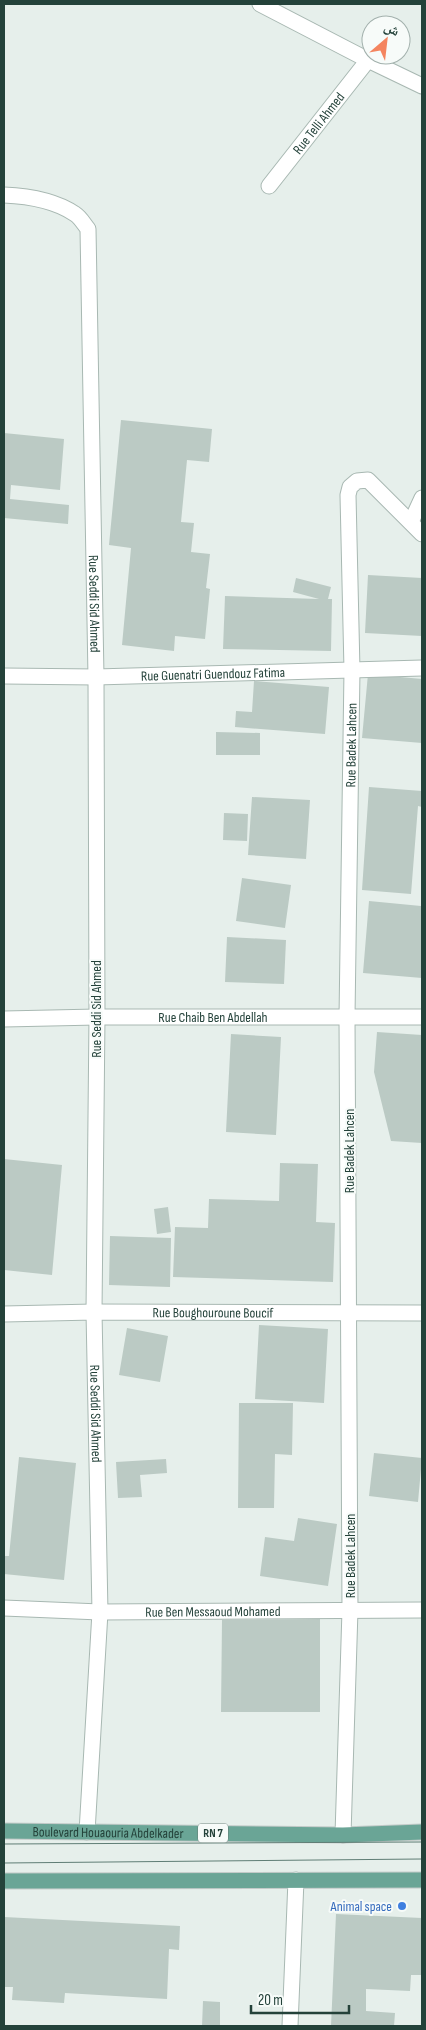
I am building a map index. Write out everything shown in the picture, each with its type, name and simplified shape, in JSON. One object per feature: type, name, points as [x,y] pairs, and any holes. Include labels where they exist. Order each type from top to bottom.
[{"type":"main road","name":"Boulevard Houaouria Abdelkader","points":[[4,1831],[343,1834],[422,1832]]},
{"type":"main road","points":[[4,1881],[422,1880]]},
{"type":"street","points":[[260,4],[361,56]]},
{"type":"street","name":"Rue Telli Ahmed","points":[[269,186],[364,65]]},
{"type":"street","points":[[378,65],[422,86]]},
{"type":"street","name":"Rue Seddi Sid Ahmed","points":[[4,196],[16,196],[53,204],[77,215],[88,229],[96,677],[97,1017],[94,1312],[100,1612],[87,1832]]},
{"type":"street","name":"Rue Badek Lahcen","points":[[343,1834],[350,1610],[348,1017],[352,670],[348,495],[350,487],[357,481],[368,480],[411,522]]},
{"type":"street","points":[[422,498],[411,522],[422,534]]},
{"type":"street","name":"Rue Guenatri Guendouz Fatima","points":[[4,676],[96,677],[422,668]]},
{"type":"street","name":"Rue Chaib Ben Abdellah","points":[[4,1019],[97,1017],[422,1017]]},
{"type":"street","name":"Rue Boughouroune Boucif","points":[[4,1314],[94,1312],[422,1313]]},
{"type":"street","name":"Rue Ben Messaoud Mohamed","points":[[4,1608],[100,1612],[422,1610]]},
{"type":"street","points":[[290,2026],[296,1880]]},
{"type":"building","points":[[121,420],[212,429],[209,462],[187,460],[181,522],[194,523],[191,552],[210,554],[206,588],[210,589],[205,639],[175,636],[174,651],[122,645],[131,548],[109,545]]},
{"type":"building","points":[[4,433],[64,439],[60,490],[11,485],[10,499],[69,505],[68,524],[4,518]]},
{"type":"building","points":[[368,575],[422,578],[422,636],[365,633]]},
{"type":"building","points":[[296,578],[331,587],[328,599],[332,599],[331,651],[223,649],[225,596],[319,599],[293,592]]},
{"type":"building","points":[[368,674],[422,679],[422,743],[362,738]]},
{"type":"building","points":[[254,681],[329,687],[325,734],[235,727],[236,711],[252,712]]},
{"type":"building","points":[[216,732],[260,733],[260,755],[216,755]]},
{"type":"building","points":[[369,787],[422,791],[422,807],[418,806],[411,894],[362,890]]},
{"type":"building","points":[[252,797],[310,800],[306,859],[248,855]]},
{"type":"building","points":[[224,813],[248,814],[247,841],[223,840]]},
{"type":"building","points":[[242,878],[291,885],[285,928],[236,921]]},
{"type":"building","points":[[369,901],[421,906],[422,902],[422,978],[363,973]]},
{"type":"building","points":[[227,937],[286,940],[284,984],[225,982]]},
{"type":"building","points":[[377,1032],[422,1035],[422,1143],[391,1141],[374,1072]]},
{"type":"building","points":[[231,1034],[281,1037],[276,1135],[226,1132]]},
{"type":"building","points":[[4,1159],[62,1165],[52,1275],[4,1270]]},
{"type":"building","points":[[280,1163],[318,1164],[316,1222],[335,1223],[333,1282],[173,1277],[175,1227],[208,1228],[209,1199],[279,1201]]},
{"type":"building","points":[[168,1207],[171,1232],[157,1234],[154,1209]]},
{"type":"building","points":[[110,1236],[171,1238],[170,1287],[109,1285]]},
{"type":"building","points":[[259,1325],[328,1329],[324,1403],[255,1399]]},
{"type":"building","points":[[127,1328],[168,1336],[160,1382],[119,1375]]},
{"type":"building","points":[[239,1403],[293,1403],[292,1455],[275,1454],[274,1508],[238,1508]]},
{"type":"building","points":[[374,1453],[422,1458],[418,1502],[369,1496]]},
{"type":"building","points":[[19,1457],[76,1463],[64,1580],[4,1574],[4,1556],[9,1556]]},
{"type":"building","points":[[166,1459],[167,1473],[140,1475],[142,1497],[118,1498],[116,1462]]},
{"type":"building","points":[[298,1518],[337,1524],[328,1586],[260,1576],[265,1537],[294,1541]]},
{"type":"building","points":[[320,1619],[320,1712],[221,1712],[222,1620]]},
{"type":"building","points":[[336,1914],[422,1918],[422,1975],[411,1975],[410,1991],[366,1989],[366,2011],[395,2013],[394,2026],[331,2026]]},
{"type":"building","points":[[4,1917],[180,1926],[179,1950],[169,1949],[167,1999],[65,1993],[64,2003],[12,2000],[13,1987],[4,1987]]},
{"type":"building","points":[[203,2001],[220,2002],[220,2026],[202,2026]]},
{"type":"tram line","points":[[4,1844],[422,1842]]},
{"type":"tram line","points":[[4,1863],[422,1859]]},
{"type":"place","name":"Animal space","points":[[402,1906]]}]
